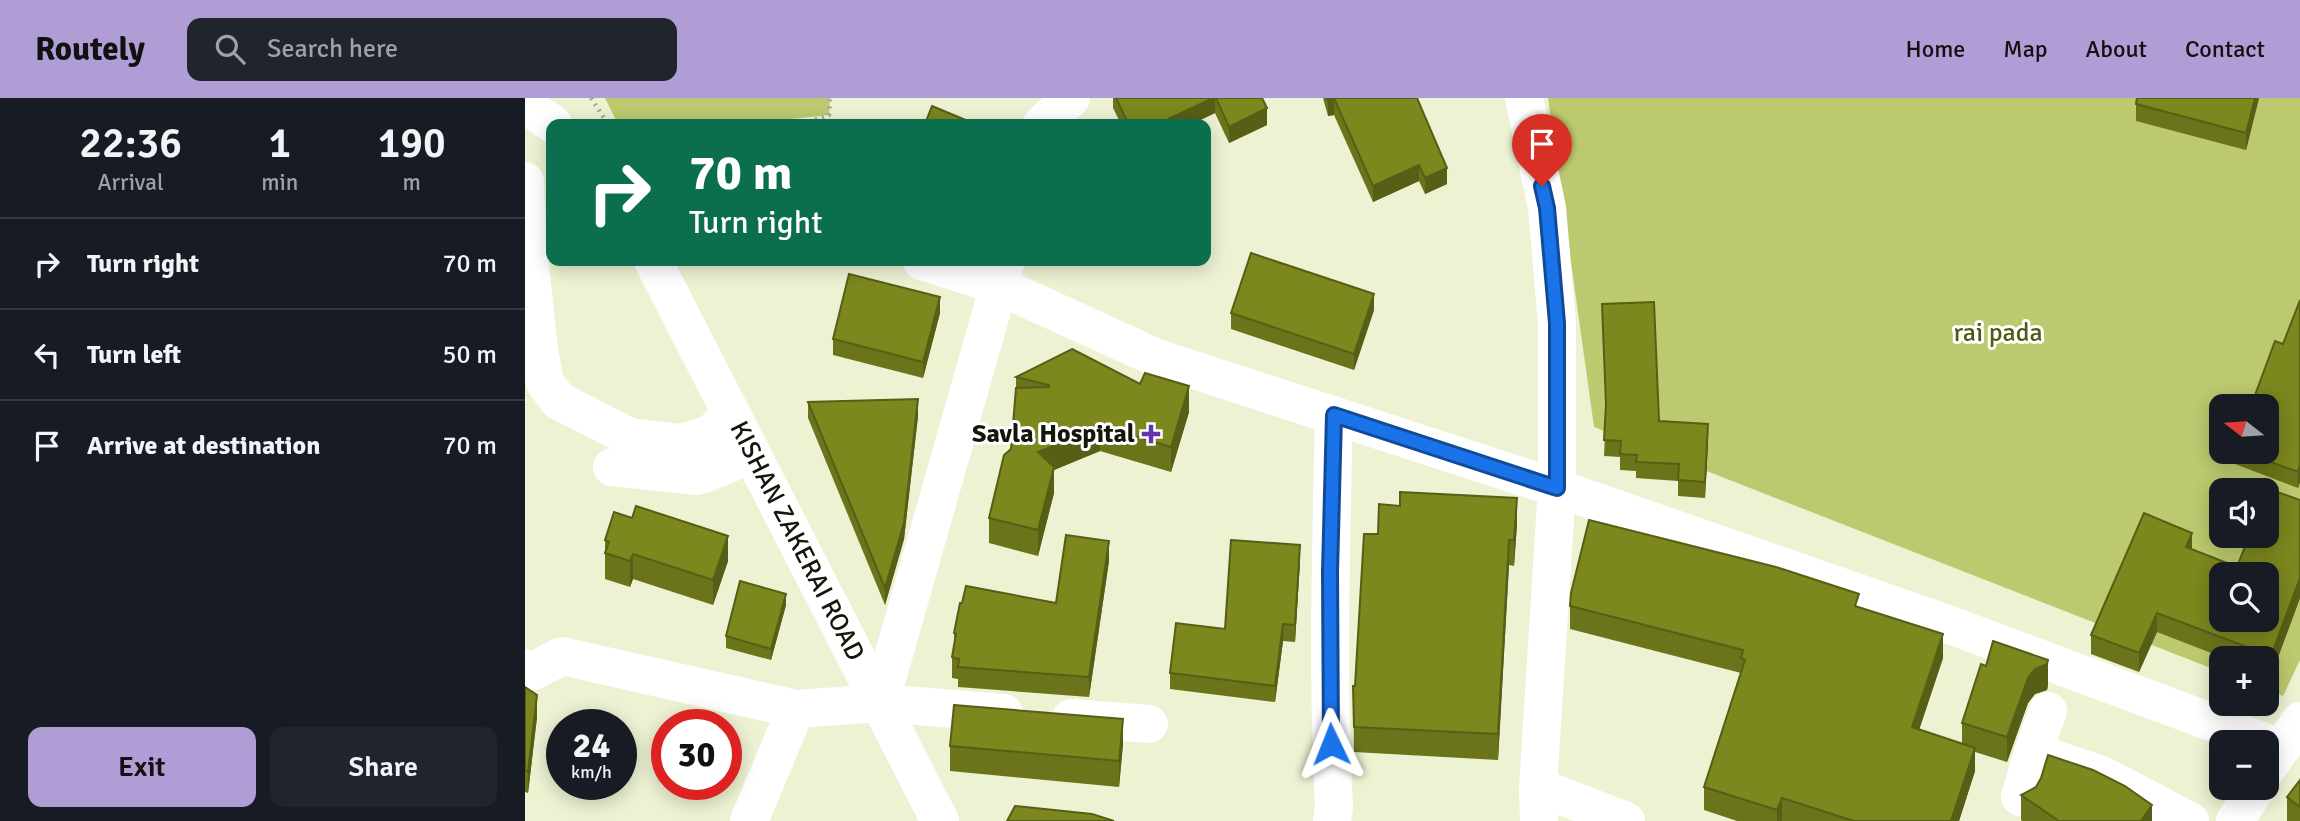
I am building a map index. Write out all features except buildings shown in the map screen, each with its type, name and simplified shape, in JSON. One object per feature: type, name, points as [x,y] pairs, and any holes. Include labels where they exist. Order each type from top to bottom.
[{"type":"street","points":[[1048,119],[1071,98]]},
{"type":"street","points":[[1524,98],[1547,208],[1556,310],[1557,488],[1539,804],[1626,821]]},
{"type":"street","points":[[525,105],[546,119]]},
{"type":"street","points":[[525,171],[546,166]]},
{"type":"street","points":[[525,181],[527,238],[539,350],[545,383],[559,401],[630,438],[681,443],[711,434],[731,413]]},
{"type":"street","name":"KISHAN ZAKERAI ROAD","points":[[656,266],[940,821]]},
{"type":"street","points":[[953,266],[1002,274],[1157,358],[1557,488],[1940,621],[2235,730]]},
{"type":"street","points":[[880,703],[1002,274]]},
{"type":"street","points":[[1332,821],[1334,807],[1329,723],[1334,415]]},
{"type":"street","points":[[612,467],[697,476],[752,454]]},
{"type":"street","points":[[525,668],[533,671],[562,656],[796,709],[880,703],[1149,724]]},
{"type":"street","points":[[749,821],[796,709]]},
{"type":"street","points":[[2020,797],[2048,711]]},
{"type":"street","points":[[2033,752],[2102,775],[2190,821]]},
{"type":"street","points":[[2235,821],[2248,800]]},
{"type":"path","points":[[591,98],[605,119]]},
{"type":"path","points":[[817,119],[829,115],[830,98]]},
{"type":"green space","points":[[605,98],[830,98],[829,115],[791,119],[616,119]]},
{"type":"green space","name":"rai pada","points":[[1548,98],[2300,98],[2300,660],[2283,696],[2279,695],[2279,646],[2209,646],[2209,667],[1594,427]]},
{"type":"place","name":"Savla Hospital","points":[[1151,434]]},
{"type":"route","points":[[1331,744],[1330,572],[1334,415],[1557,488],[1557,323],[1547,208],[1542,186]]}]
